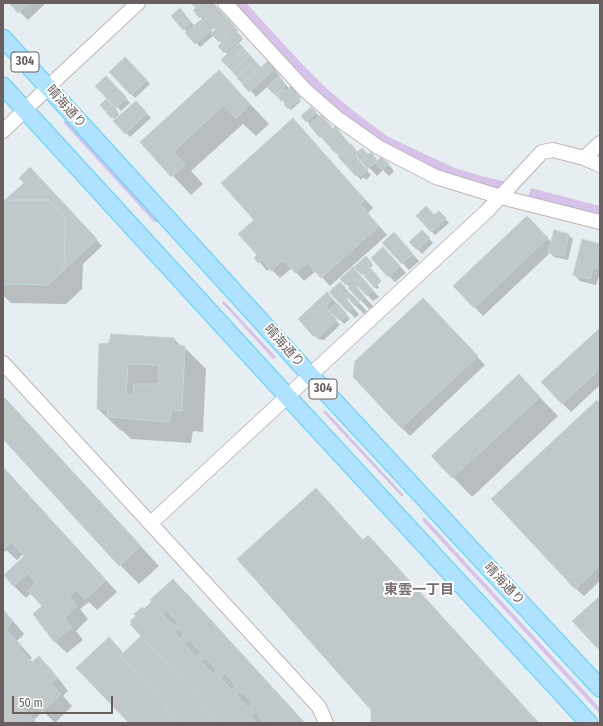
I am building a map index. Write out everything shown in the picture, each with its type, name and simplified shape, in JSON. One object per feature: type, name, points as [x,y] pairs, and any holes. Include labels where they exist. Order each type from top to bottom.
[{"type":"main road","name":"晴海通り","points":[[3,38],[310,375],[600,688]]},
{"type":"main road","name":"304","points":[[3,86],[589,723]]},
{"type":"street","points":[[3,131],[48,86],[138,3]]},
{"type":"street","points":[[225,3],[306,90],[337,118],[372,143],[436,177],[501,197],[600,222]]},
{"type":"street","points":[[584,158],[600,143]]},
{"type":"street","points":[[151,523],[501,197],[542,152],[554,150],[584,158],[600,165]]},
{"type":"street","points":[[3,363],[319,707],[326,723]]},
{"type":"shaded area","points":[[231,3],[246,3],[326,88],[387,136],[455,168],[508,182],[504,193],[472,186],[384,146],[324,101]]},
{"type":"shaded area","points":[[65,120],[157,220],[157,222],[154,222],[63,122]]},
{"type":"shaded area","points":[[531,188],[600,206],[600,216],[528,197]]},
{"type":"shaded area","points":[[223,301],[276,357],[273,359],[222,303]]},
{"type":"shaded area","points":[[325,410],[403,494],[403,496],[401,496],[323,412]]},
{"type":"shaded area","points":[[425,518],[600,708],[600,714],[422,520]]},
{"type":"building","points":[[9,3],[29,3],[18,13]]},
{"type":"building","points":[[191,3],[213,3],[226,17],[214,29],[202,15],[199,18],[193,10],[196,8]]},
{"type":"building","points":[[180,8],[191,22],[183,30],[171,16]]},
{"type":"building","points":[[227,18],[235,27],[227,35],[228,36],[219,42],[211,34]]},
{"type":"building","points":[[202,19],[212,30],[195,44],[185,33]]},
{"type":"building","points":[[235,30],[242,37],[224,53],[218,46]]},
{"type":"building","points":[[238,43],[244,48],[226,65],[221,60]]},
{"type":"building","points":[[244,49],[249,54],[232,71],[227,66]]},
{"type":"building","points":[[250,55],[254,60],[237,77],[232,71]]},
{"type":"building","points":[[125,57],[147,80],[131,95],[109,72]]},
{"type":"building","points":[[255,61],[260,66],[242,83],[237,78]]},
{"type":"building","points":[[268,61],[275,69],[249,92],[242,84]]},
{"type":"building","points":[[219,70],[250,104],[236,118],[224,105],[173,152],[185,165],[171,177],[140,142]]},
{"type":"building","points":[[106,76],[127,98],[116,108],[95,86]]},
{"type":"building","points":[[279,76],[286,85],[275,95],[267,87]]},
{"type":"building","points":[[291,86],[296,91],[284,102],[282,100],[281,101],[276,95],[283,89],[285,92]]},
{"type":"building","points":[[296,94],[300,99],[288,109],[284,105]]},
{"type":"building","points":[[106,99],[112,105],[105,111],[100,105]]},
{"type":"building","points":[[136,101],[147,113],[125,134],[113,121]]},
{"type":"building","points":[[113,105],[118,112],[111,118],[106,112]]},
{"type":"building","points":[[311,107],[316,112],[306,122],[301,116]]},
{"type":"building","points":[[321,115],[332,127],[320,138],[309,125]]},
{"type":"building","points":[[293,118],[365,200],[360,205],[379,226],[321,278],[307,263],[295,273],[283,260],[271,271],[262,260],[258,263],[254,258],[257,255],[238,234],[254,220],[221,183]]},
{"type":"building","points":[[335,126],[342,134],[329,146],[322,138]]},
{"type":"building","points":[[343,136],[349,145],[338,155],[330,148]]},
{"type":"building","points":[[351,144],[356,150],[352,153],[368,170],[361,176],[359,174],[356,176],[338,157]]},
{"type":"building","points":[[362,148],[368,154],[371,152],[377,160],[368,169],[355,154]]},
{"type":"building","points":[[381,157],[389,164],[382,170],[375,163]]},
{"type":"building","points":[[30,167],[97,239],[64,270],[65,219],[49,200],[5,200],[24,183],[19,178]]},
{"type":"building","points":[[3,200],[49,200],[65,219],[64,270],[47,285],[3,284]]},
{"type":"building","points":[[426,206],[434,215],[439,211],[446,218],[431,232],[416,216]]},
{"type":"building","points":[[527,216],[548,238],[474,308],[453,286]]},
{"type":"building","points":[[422,230],[430,238],[417,250],[409,242]]},
{"type":"building","points":[[554,230],[569,234],[564,256],[548,253]]},
{"type":"building","points":[[394,232],[413,254],[402,264],[382,243]]},
{"type":"building","points":[[582,239],[600,244],[597,254],[600,255],[600,269],[593,267],[590,279],[573,275]]},
{"type":"building","points":[[383,247],[400,266],[388,277],[371,258]]},
{"type":"building","points":[[366,256],[372,263],[362,275],[354,267]]},
{"type":"building","points":[[353,267],[373,290],[367,296],[352,280],[346,285],[340,279]]},
{"type":"building","points":[[371,269],[380,279],[376,283],[378,285],[375,288],[364,276]]},
{"type":"building","points":[[340,282],[346,288],[341,293],[353,307],[348,312],[329,292]]},
{"type":"building","points":[[353,283],[365,297],[360,301],[348,288]]},
{"type":"building","points":[[348,291],[359,302],[355,306],[344,294]]},
{"type":"building","points":[[327,292],[333,299],[325,306],[337,320],[319,337],[313,336],[298,319]]},
{"type":"building","points":[[423,298],[478,356],[401,428],[353,377],[355,361]]},
{"type":"building","points":[[337,303],[347,314],[340,321],[329,310]]},
{"type":"building","points":[[600,328],[600,369],[562,404],[541,382]]},
{"type":"building","points":[[111,334],[174,338],[173,345],[185,346],[182,411],[172,410],[169,422],[108,417],[107,410],[97,409],[99,344],[109,343]],"holes":[[[128,364],[159,365],[158,384],[134,384],[133,396],[126,396]]]},
{"type":"building","points":[[519,374],[540,397],[452,478],[431,456]]},
{"type":"building","points":[[5,398],[141,546],[119,566],[3,439],[3,400]]},
{"type":"building","points":[[597,400],[600,404],[600,565],[575,589],[491,499]]},
{"type":"building","points":[[3,467],[106,580],[85,599],[76,590],[69,597],[77,606],[64,618],[72,627],[54,642],[33,614],[42,606],[28,591],[36,583],[28,573],[13,586],[4,575],[24,556],[11,542],[4,549],[3,547]]},
{"type":"building","points":[[316,488],[363,540],[368,535],[539,723],[371,723],[371,710],[237,559]]},
{"type":"building","points":[[173,579],[305,723],[265,723],[255,712],[251,716],[257,723],[221,723],[130,624],[132,623],[130,621],[136,616],[134,614],[142,607],[144,609],[152,601],[150,600]],"holes":[[[167,610],[178,623],[174,627],[162,614]],[[178,628],[184,634],[179,639],[174,632]],[[189,640],[201,652],[196,657],[184,644]],[[206,658],[217,670],[213,674],[201,662]],[[225,673],[236,686],[232,690],[220,678]],[[241,691],[253,703],[248,708],[236,695]]]},
{"type":"building","points":[[600,596],[600,651],[572,621]]},
{"type":"building","points":[[3,609],[12,622],[5,629],[21,645],[19,648],[32,662],[39,656],[57,678],[51,683],[61,694],[42,712],[31,700],[22,707],[33,719],[29,723],[3,723]]},
{"type":"building","points":[[141,636],[221,723],[181,723],[120,656]]},
{"type":"building","points":[[109,637],[123,653],[120,656],[181,723],[129,723],[76,668]]},
{"type":"district","name":"東雲一丁目","points":[[419,590]]}]
